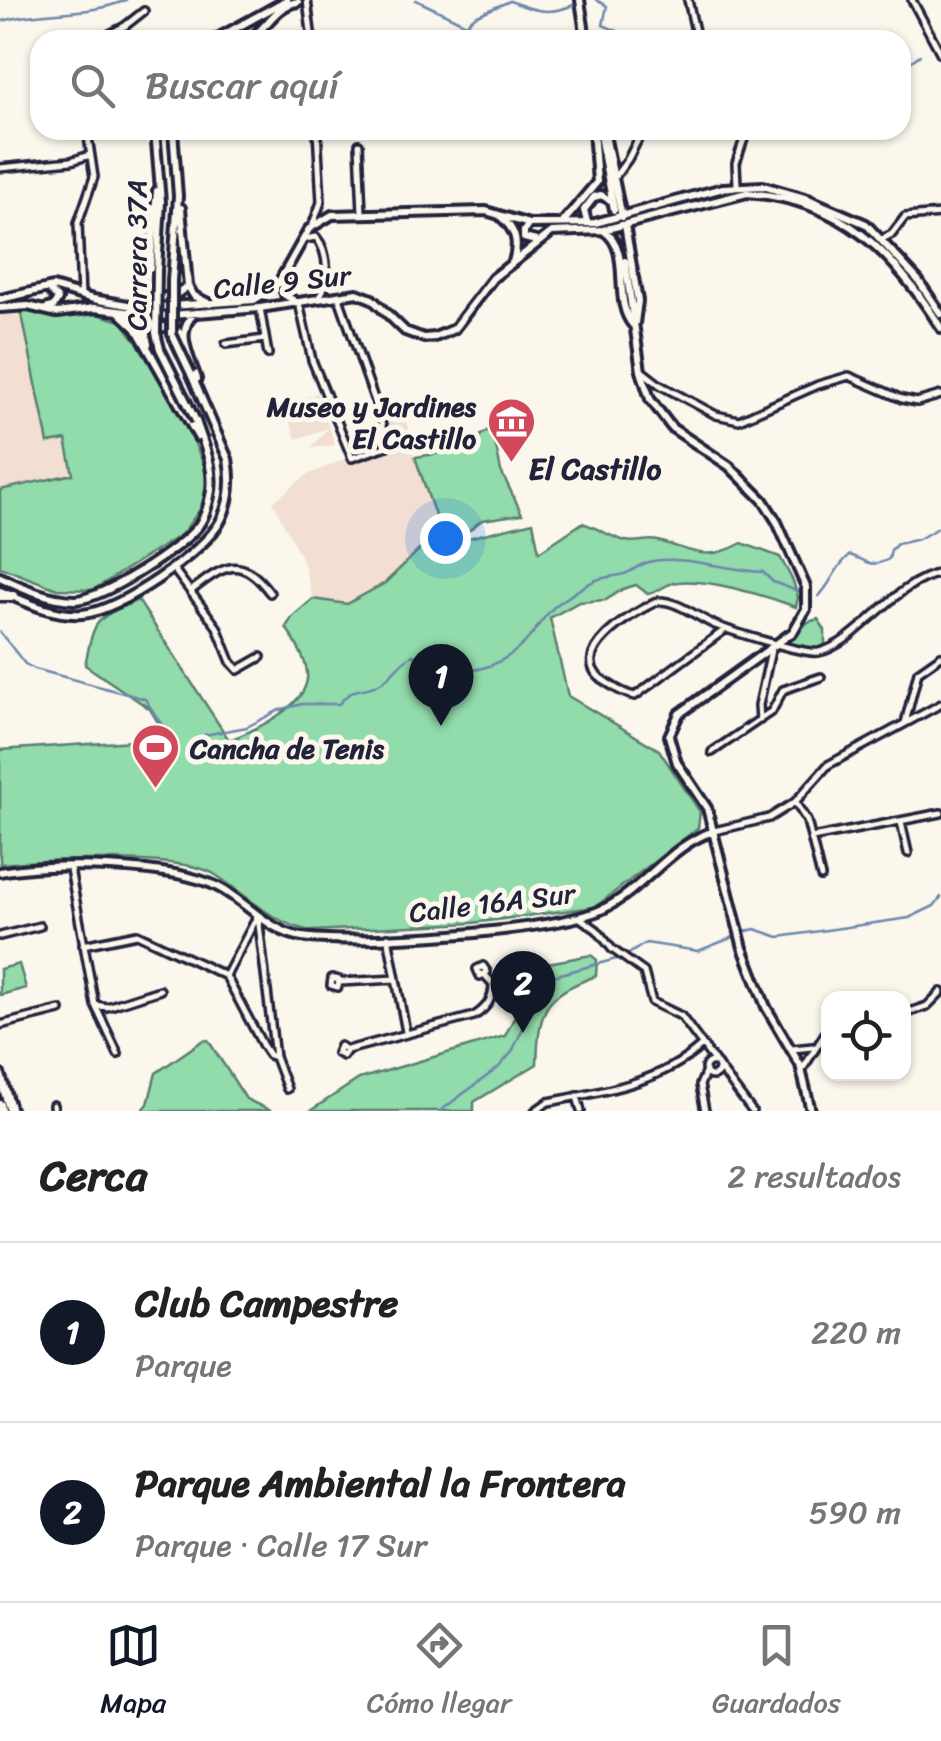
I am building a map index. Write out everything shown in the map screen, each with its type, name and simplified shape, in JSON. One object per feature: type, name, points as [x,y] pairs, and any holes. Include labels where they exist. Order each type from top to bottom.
[{"type":"main road","points":[[232,30],[287,0]]},
{"type":"main road","points":[[580,0],[584,30]]},
{"type":"main road","points":[[264,30],[280,9],[302,1]]},
{"type":"main road","name":"Carrera 37A","points":[[0,577],[50,596],[89,598],[118,585],[187,537],[203,518],[212,478],[206,451],[156,332],[161,202],[156,140]]},
{"type":"main road","name":"Carrera 37A","points":[[172,566],[205,543],[222,518],[230,487],[228,459],[172,334],[178,196],[175,140]]},
{"type":"main road","points":[[562,222],[597,182],[599,140]]},
{"type":"main road","points":[[588,223],[584,210],[594,197],[601,195],[613,206],[601,140]]},
{"type":"main road","points":[[602,140],[615,176],[638,300],[634,325]]},
{"type":"main road","points":[[132,306],[142,302],[148,288],[159,182]]},
{"type":"main road","name":"Calle 9 Sur","points":[[0,308],[20,306],[57,313],[94,308],[145,316],[260,308],[338,295],[364,295],[405,331],[424,338],[435,337],[462,321],[487,285],[538,240],[560,230],[602,230],[738,185],[748,189]]},
{"type":"main road","points":[[748,189],[790,193],[866,224],[918,280],[941,314]]},
{"type":"main road","points":[[748,189],[796,202],[866,235],[920,294],[941,328]]},
{"type":"main road","name":"Calle 9 Sur","points":[[0,299],[58,288],[81,296],[159,308],[248,301],[264,296],[284,274],[298,242],[314,224],[332,216],[495,212],[529,224],[623,221],[748,189]]},
{"type":"main road","points":[[178,196],[188,286],[194,296],[211,304]]},
{"type":"main road","points":[[495,212],[514,233],[517,244],[512,262]]},
{"type":"main road","points":[[529,224],[524,238],[538,240]]},
{"type":"main road","points":[[602,230],[616,246],[624,308],[634,325]]},
{"type":"main road","points":[[625,261],[647,393],[672,428],[745,480],[778,522],[797,562],[807,596],[803,618],[785,643],[679,714],[670,730],[673,754],[706,808],[740,938],[766,1007],[802,1070],[811,1111]]},
{"type":"main road","points":[[284,274],[285,294],[299,303]]},
{"type":"main road","points":[[148,288],[164,299],[188,286]]},
{"type":"main road","points":[[44,309],[57,303],[56,296],[46,288]]},
{"type":"main road","points":[[119,312],[136,328],[206,451]]},
{"type":"main road","points":[[183,336],[187,320],[195,313]]},
{"type":"main road","points":[[150,352],[146,334],[150,329],[172,326],[183,336],[202,394]]},
{"type":"main road","points":[[0,593],[42,609],[72,614],[106,610],[172,566]]},
{"type":"main road","points":[[700,837],[706,808]]},
{"type":"main road","name":"Calle 16A Sur","points":[[0,872],[70,868],[158,870],[195,878],[235,897],[258,916],[296,936],[388,938],[580,918],[618,900],[690,843],[714,831]]},
{"type":"main road","points":[[690,843],[708,842],[719,850]]},
{"type":"main road","points":[[0,1075],[4,1108]]},
{"type":"street","points":[[688,0],[695,30]]},
{"type":"street","points":[[912,0],[941,54]]},
{"type":"street","points":[[302,1],[310,12],[311,30]]},
{"type":"street","points":[[117,30],[144,12]]},
{"type":"street","points":[[81,296],[78,223],[94,177],[90,140]]},
{"type":"street","points":[[314,224],[321,202],[318,140]]},
{"type":"street","points":[[615,176],[638,140]]},
{"type":"street","points":[[738,185],[736,163],[744,140]]},
{"type":"street","points":[[360,144],[362,213]]},
{"type":"street","points":[[0,168],[92,154]]},
{"type":"street","points":[[321,202],[332,216]]},
{"type":"street","points":[[882,239],[892,234],[905,217],[941,214]]},
{"type":"street","points":[[892,234],[892,251]]},
{"type":"street","points":[[298,242],[313,236],[323,246],[326,283],[316,300]]},
{"type":"street","points":[[299,303],[316,372],[352,458],[388,446],[338,295]]},
{"type":"street","points":[[260,308],[268,354]]},
{"type":"street","points":[[226,344],[266,338]]},
{"type":"street","points":[[642,370],[660,385],[716,415],[739,420],[818,385],[849,376],[902,400],[917,402],[941,395]]},
{"type":"street","points":[[647,393],[660,385]]},
{"type":"street","points":[[172,566],[218,627],[230,662],[238,670],[262,657]]},
{"type":"street","points":[[191,592],[222,569],[238,567],[257,576],[270,592]]},
{"type":"street","points":[[726,628],[634,696],[599,678],[590,660],[599,641],[659,601],[805,653],[824,651],[915,582],[941,574]]},
{"type":"street","points":[[760,720],[759,704],[771,650]]},
{"type":"street","points":[[761,656],[767,665]]},
{"type":"street","points":[[905,723],[918,672],[941,656]]},
{"type":"street","points":[[712,752],[774,708],[783,690],[821,677]]},
{"type":"street","name":"Calle 16A Sur","points":[[714,831],[759,822],[795,802],[828,766],[941,704]]},
{"type":"street","points":[[907,713],[913,719]]},
{"type":"street","points":[[795,802],[807,821],[822,878]]},
{"type":"street","points":[[812,838],[941,813]]},
{"type":"street","points":[[901,822],[908,853]]},
{"type":"street","points":[[70,868],[95,1005],[118,1054]]},
{"type":"street","points":[[226,976],[258,916]]},
{"type":"street","points":[[258,916],[274,1057],[288,1089]]},
{"type":"street","points":[[580,918],[644,972],[652,1002],[681,1016],[712,1069],[726,1075],[752,1111]]},
{"type":"street","points":[[0,936],[40,926]]},
{"type":"street","points":[[83,945],[137,934],[226,976],[268,1055],[274,1057]]},
{"type":"street","points":[[388,938],[406,1032]]},
{"type":"street","points":[[347,1050],[480,1013],[493,990],[486,974]]},
{"type":"street","points":[[340,982],[396,980]]},
{"type":"street","points":[[95,1005],[107,1008],[160,990]]},
{"type":"street","points":[[911,1014],[927,1006],[941,992]]},
{"type":"street","points":[[0,1025],[60,1010]]},
{"type":"street","points":[[802,1070],[821,1039]]},
{"type":"street","points":[[792,1049],[816,1046]]},
{"type":"street","points":[[535,1111],[548,1102],[655,1075],[704,1050]]},
{"type":"street","points":[[705,1111],[702,1081],[712,1069]]},
{"type":"street","points":[[577,1096],[581,1111]]},
{"type":"shaded area","points":[[21,310],[56,319],[97,314],[121,321],[146,354],[208,475],[205,497],[190,526],[122,575],[93,590],[57,589],[0,567],[0,312]]},
{"type":"shaded area","points":[[317,393],[335,445],[311,448],[328,428],[296,439],[284,406]]},
{"type":"shaded area","points":[[405,415],[445,544],[419,550],[365,598],[347,605],[313,599],[304,564],[273,502],[307,475],[347,458],[349,462],[394,447],[386,420]]},
{"type":"green space","points":[[21,310],[55,319],[97,314],[121,321],[146,354],[208,475],[201,508],[182,534],[93,590],[57,589],[0,567],[0,490],[73,474],[66,440],[48,443]]},
{"type":"green space","points":[[488,430],[494,437],[501,471],[522,514],[482,520],[462,536],[443,539],[415,457],[462,450]]},
{"type":"green space","points":[[533,522],[539,552],[582,523],[626,541],[654,540],[699,553],[718,552],[742,543],[780,557],[798,597],[796,607],[715,584],[682,582],[648,594],[636,585],[606,600],[579,602],[550,618],[568,696],[659,750],[700,812],[698,828],[595,907],[472,923],[312,931],[284,922],[214,874],[197,868],[110,860],[0,864],[0,750],[148,740],[159,724],[150,709],[85,665],[94,629],[104,617],[138,600],[229,740],[276,717],[304,690],[306,666],[286,627],[313,599],[347,604],[385,583],[419,550]]},
{"type":"green space","points":[[818,619],[825,630],[825,648],[813,651],[788,643],[808,622]]},
{"type":"green space","points":[[591,955],[597,960],[596,976],[565,990],[548,1006],[540,1029],[537,1064],[474,1102],[474,1111],[310,1111],[359,1079],[505,1036],[534,978],[548,963]]},
{"type":"green space","points":[[19,964],[26,988],[0,995],[0,969]]},
{"type":"green space","points":[[208,1040],[246,1099],[271,1111],[142,1111],[148,1104],[156,1073]]},
{"type":"waterway","points":[[0,22],[96,9],[126,0]]},
{"type":"waterway","points":[[416,0],[466,24],[510,1],[541,10],[573,5]]},
{"type":"waterway","points":[[596,0],[607,6],[603,25],[615,30]]},
{"type":"waterway","points":[[911,62],[920,55]]},
{"type":"waterway","points":[[819,596],[850,555],[869,563],[882,562],[889,559],[897,544],[919,539],[941,526]]},
{"type":"waterway","points":[[204,735],[247,727],[279,710],[302,704],[339,704],[351,693],[382,682],[413,655],[442,670],[458,672],[489,666],[517,649],[550,611],[578,590],[649,562],[689,561],[763,572],[773,582],[800,592]]},
{"type":"waterway","points":[[0,632],[25,664],[35,669],[145,699],[167,733]]},
{"type":"waterway","points":[[743,932],[755,929],[779,937],[909,918],[934,906],[941,897]]},
{"type":"waterway","points":[[627,955],[646,943],[698,951],[736,936]]},
{"type":"waterway","points":[[440,1111],[498,1068],[512,1052],[537,997],[553,976],[620,958]]},
{"type":"tunnel","points":[[617,221],[625,261]]},
{"type":"place","name":"Museo y Jardines El Castillo","points":[[511,464]]},
{"type":"place","name":"Club Campestre","points":[[441,726]]},
{"type":"place","name":"Cancha de Tenis","points":[[155,790]]},
{"type":"place","name":"Parque Ambiental la Frontera","points":[[523,1033]]},
{"type":"district","name":"El Castillo","points":[[595,469]]}]
